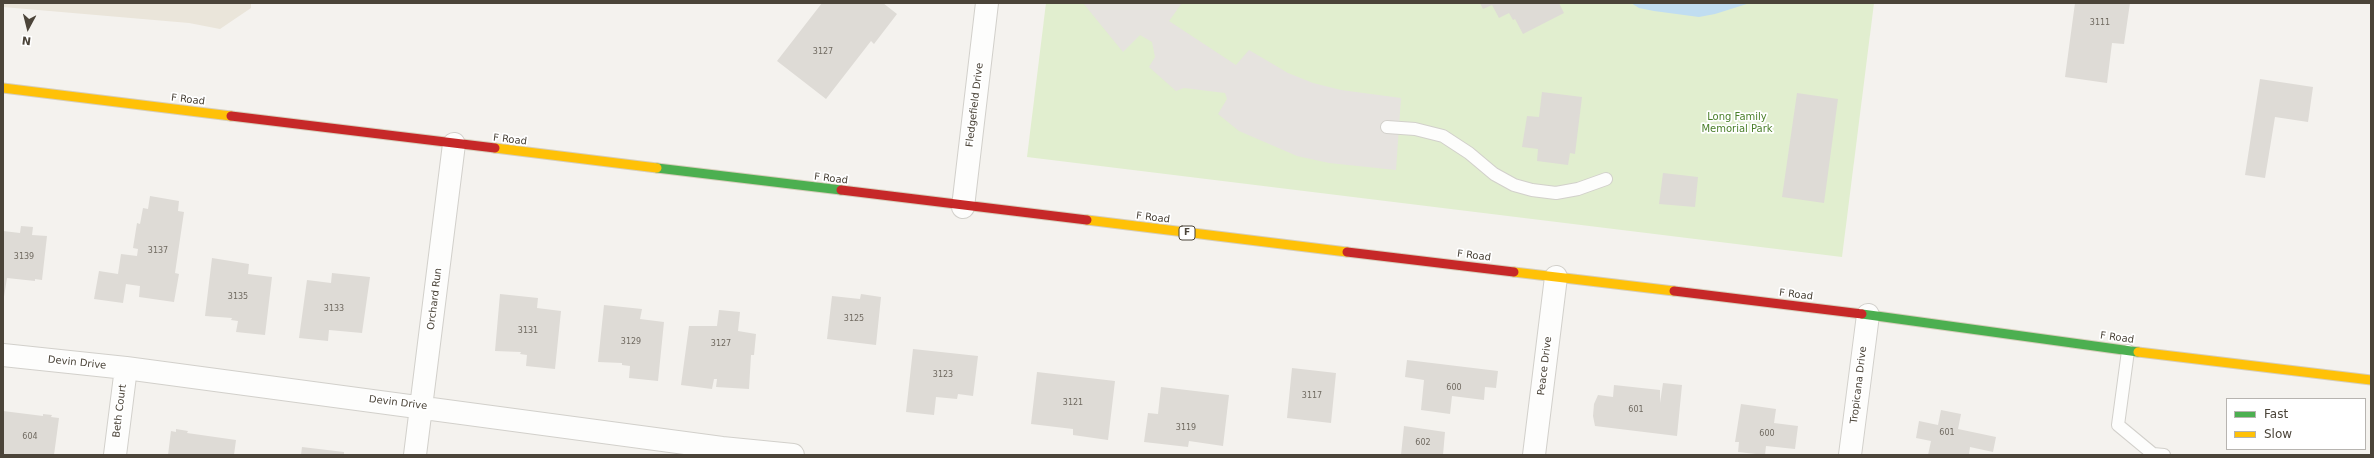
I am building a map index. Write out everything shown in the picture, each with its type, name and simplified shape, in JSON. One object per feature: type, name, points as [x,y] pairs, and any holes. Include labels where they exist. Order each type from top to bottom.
[{"type":"main road","name":"F Road","points":[[3,88],[963,207],[1868,315],[2128,351],[2371,380]]},
{"type":"street","name":"Fledgefield Drive","points":[[963,207],[987,3]]},
{"type":"street","name":"Orchard Run","points":[[415,455],[454,144]]},
{"type":"street","name":"Peace Drive","points":[[1534,455],[1556,277]]},
{"type":"street","name":"Tropicana Drive","points":[[1850,455],[1868,315]]},
{"type":"street","name":"Devin Drive","points":[[3,355],[126,368],[422,406],[722,451],[793,455]]},
{"type":"street","name":"Beth Court","points":[[115,455],[126,368]]},
{"type":"lane","points":[[1387,127],[1415,129],[1443,136],[1469,152],[1494,174],[1514,185],[1532,190],[1556,193],[1578,189],[1606,179]]},
{"type":"lane","points":[[2128,351],[2118,424],[2154,454],[2164,455]]},
{"type":"shaded area","points":[[3,3],[251,3],[251,8],[220,29],[189,23],[3,7]]},
{"type":"shaded area","points":[[1083,3],[1182,3],[1169,21],[1236,65],[1249,50],[1288,73],[1313,83],[1341,90],[1401,98],[1396,170],[1329,163],[1297,156],[1239,131],[1218,114],[1227,99],[1225,93],[1184,88],[1176,91],[1149,67],[1155,57],[1152,42],[1140,35],[1123,52]]},
{"type":"green space","name":"Long Family Memorial Park","points":[[1046,3],[1874,3],[1842,257],[1027,157]]},
{"type":"water","points":[[1631,3],[1750,3],[1715,14],[1699,17],[1639,8]]},
{"type":"building","points":[[822,3],[883,3],[897,14],[874,44],[871,41],[826,99],[777,61]]},
{"type":"building","points":[[1480,3],[1559,3],[1564,13],[1523,34],[1515,19],[1513,20],[1509,13],[1499,18],[1492,5],[1483,9]]},
{"type":"building","points":[[2075,3],[2130,3],[2124,44],[2112,43],[2107,83],[2065,77]]},
{"type":"building","points":[[2260,79],[2313,87],[2308,122],[2275,117],[2265,178],[2245,175]]},
{"type":"building","points":[[1542,92],[1582,97],[1575,154],[1570,153],[1568,165],[1537,161],[1538,149],[1522,147],[1527,116],[1539,117]]},
{"type":"building","points":[[1797,93],[1838,99],[1824,203],[1782,197]]},
{"type":"building","points":[[1663,173],[1698,177],[1695,207],[1659,204]]},
{"type":"building","points":[[150,196],[179,201],[178,211],[184,212],[175,273],[179,274],[174,302],[139,297],[140,286],[126,284],[123,303],[94,299],[99,271],[118,274],[121,254],[137,256],[138,249],[133,248],[137,223],[140,224],[143,208],[148,209]]},
{"type":"building","points":[[21,226],[33,227],[32,235],[47,236],[42,280],[35,279],[35,281],[7,278],[3,303],[3,231],[20,233]]},
{"type":"building","points":[[212,258],[249,264],[248,274],[272,277],[265,335],[236,332],[238,321],[231,320],[232,318],[205,316]]},
{"type":"building","points":[[332,273],[370,277],[362,333],[329,330],[328,341],[299,338],[307,280],[331,283]]},
{"type":"building","points":[[500,294],[538,298],[537,308],[561,311],[555,369],[526,366],[527,355],[520,354],[521,352],[495,351]]},
{"type":"building","points":[[861,294],[881,297],[876,345],[827,339],[832,296],[860,299]]},
{"type":"building","points":[[604,305],[642,309],[640,319],[664,322],[658,381],[629,378],[630,366],[622,365],[622,363],[598,362]]},
{"type":"building","points":[[719,310],[740,312],[738,331],[756,334],[754,355],[751,355],[749,389],[716,387],[717,379],[714,379],[712,389],[681,385],[689,326],[717,326]]},
{"type":"building","points":[[913,349],[978,356],[973,396],[958,394],[957,399],[936,397],[934,415],[906,412]]},
{"type":"building","points":[[1407,360],[1498,371],[1496,388],[1485,387],[1484,400],[1452,396],[1450,414],[1421,410],[1424,380],[1405,377]]},
{"type":"building","points":[[1292,368],[1336,373],[1331,423],[1287,418]]},
{"type":"building","points":[[1037,372],[1115,381],[1108,440],[1073,435],[1073,429],[1031,424]]},
{"type":"building","points":[[1663,383],[1682,385],[1677,436],[1595,426],[1593,416],[1594,404],[1598,395],[1613,397],[1614,385],[1660,390],[1660,403]]},
{"type":"building","points":[[1161,387],[1229,395],[1223,446],[1189,441],[1188,447],[1144,442],[1148,413],[1158,414]]},
{"type":"building","points":[[1741,404],[1776,409],[1774,423],[1798,426],[1795,449],[1766,446],[1765,455],[1738,452],[1739,442],[1735,442]]},
{"type":"building","points":[[1941,410],[1961,414],[1958,429],[1996,437],[1993,452],[1970,447],[1969,455],[1928,455],[1931,441],[1916,438],[1919,421],[1938,425]]},
{"type":"building","points":[[3,411],[43,416],[43,414],[52,415],[51,417],[59,418],[54,455],[3,455]]},
{"type":"building","points":[[1404,426],[1445,432],[1443,455],[1401,455]]},
{"type":"building","points":[[176,429],[188,431],[187,433],[236,440],[234,455],[168,455],[171,431],[176,432]]},
{"type":"building","points":[[302,447],[344,452],[344,455],[301,455]]},
{"type":"traffic: fast","points":[[657,168],[841,190]]},
{"type":"traffic: fast","points":[[1862,314],[2138,352]]},
{"type":"traffic: slow","points":[[3,88],[231,116]]},
{"type":"traffic: slow","points":[[495,148],[657,168]]},
{"type":"traffic: slow","points":[[1087,220],[1347,252]]},
{"type":"traffic: slow","points":[[1514,272],[1674,291]]},
{"type":"traffic: slow","points":[[2138,352],[2371,380]]},
{"type":"traffic: jam","points":[[231,116],[495,148]]},
{"type":"traffic: jam","points":[[841,190],[1087,220]]},
{"type":"traffic: jam","points":[[1347,252],[1514,272]]},
{"type":"traffic: jam","points":[[1674,291],[1862,314]]}]
